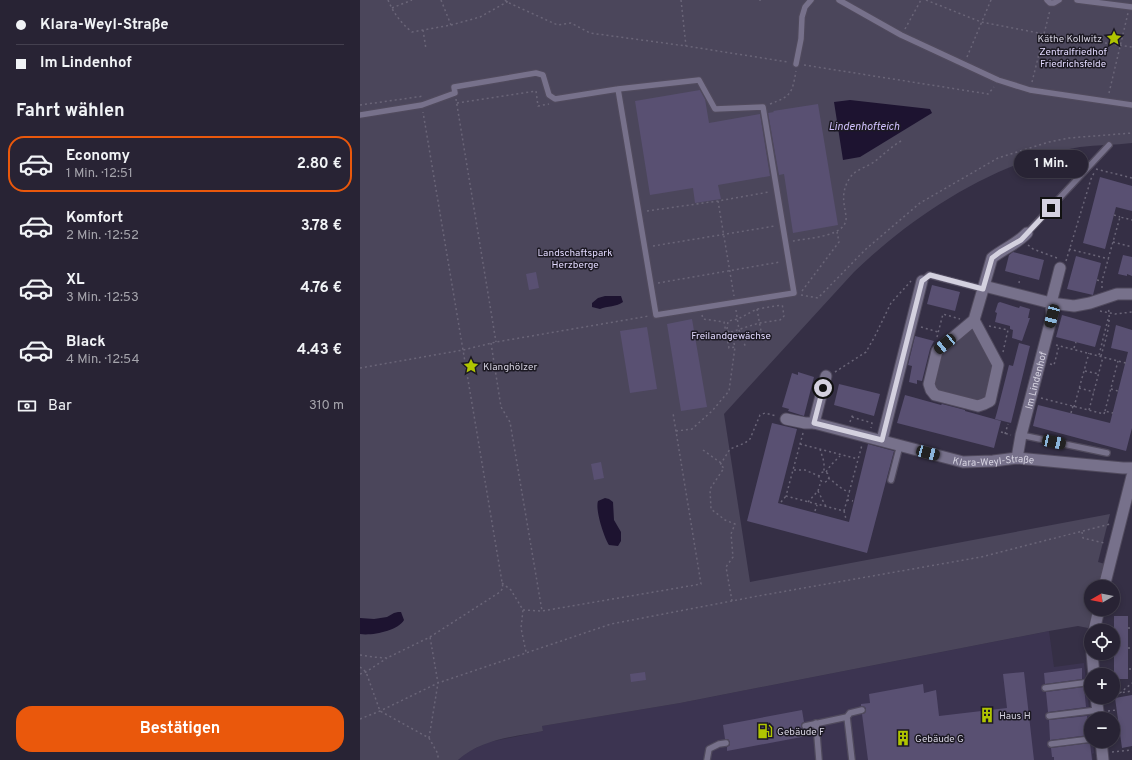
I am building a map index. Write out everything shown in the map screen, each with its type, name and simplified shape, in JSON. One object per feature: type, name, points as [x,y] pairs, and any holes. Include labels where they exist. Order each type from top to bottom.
[{"type":"street","points":[[974,321],[998,365],[990,401],[978,406],[935,395],[931,390],[929,384],[937,350],[974,321],[992,258],[1026,235]]},
{"type":"street","name":"Im Lindenhof","points":[[1017,458],[1021,435],[1052,316],[1052,303],[1060,264]]},
{"type":"street","points":[[882,440],[922,281]]},
{"type":"street","points":[[983,288],[1052,303],[1074,306],[1106,302],[1116,294],[1132,294]]},
{"type":"street","points":[[809,423],[826,376]]},
{"type":"street","name":"Klara-Weyl-Straße","points":[[786,418],[882,440],[963,462],[993,461],[1017,458],[1132,468]]},
{"type":"street","points":[[1106,580],[1132,476]]},
{"type":"lane","points":[[796,64],[801,39],[802,17],[805,7],[811,0]]},
{"type":"lane","points":[[839,0],[901,36],[998,80],[1030,90],[1132,105]]},
{"type":"lane","points":[[1050,2],[1056,3],[1059,0]]},
{"type":"lane","points":[[1077,0],[1131,7]]},
{"type":"lane","points":[[360,115],[422,105],[455,93],[454,87],[536,73],[543,75],[549,95],[555,99],[618,89],[699,80],[715,109],[763,107],[794,293],[656,315],[618,89]]},
{"type":"lane","points":[[1026,235],[1109,145]]},
{"type":"lane","points":[[922,281],[930,275],[983,288]]},
{"type":"lane","points":[[1021,435],[1107,453]]},
{"type":"lane","points":[[891,480],[900,445]]},
{"type":"lane","points":[[1045,688],[1084,683]]},
{"type":"lane","points":[[805,726],[847,717],[850,713],[862,710]]},
{"type":"lane","points":[[1049,716],[1084,715]]},
{"type":"lane","points":[[847,717],[852,760]]},
{"type":"lane","points":[[816,723],[817,760]]},
{"type":"lane","points":[[1051,744],[1084,740]]},
{"type":"lane","points":[[707,760],[709,749],[719,744],[726,743]]},
{"type":"path","points":[[388,0],[400,22],[412,32],[480,18],[508,0]]},
{"type":"path","points":[[392,8],[412,0]]},
{"type":"path","points":[[441,0],[451,25]]},
{"type":"path","points":[[681,0],[686,46]]},
{"type":"path","points":[[904,29],[920,0]]},
{"type":"path","points":[[926,0],[981,22],[1044,34],[1132,47]]},
{"type":"path","points":[[968,54],[991,0]]},
{"type":"path","points":[[506,1],[553,23],[571,23],[590,33],[686,46],[988,94],[998,80]]},
{"type":"path","points":[[1030,90],[1044,34],[1050,2]]},
{"type":"path","points":[[1109,94],[1120,45],[1131,7]]},
{"type":"path","points":[[423,30],[426,48]]},
{"type":"path","points":[[763,107],[787,97],[792,91],[796,64]]},
{"type":"path","points":[[496,342],[457,103],[536,91],[538,106],[553,104]]},
{"type":"path","points":[[360,105],[428,95],[439,99]]},
{"type":"path","points":[[360,674],[366,672],[387,658],[430,637],[500,592],[503,588],[422,105]]},
{"type":"path","points":[[836,232],[839,242],[800,294],[818,298],[866,249],[920,203],[998,158],[1049,142],[1069,138],[1132,133]]},
{"type":"path","points":[[785,242],[836,232],[846,222],[843,194],[849,179],[854,172],[874,161],[888,149],[901,141]]},
{"type":"path","points":[[1026,235],[1028,244],[1033,249],[1060,264],[1063,269],[1091,179],[1096,169],[1132,178]]},
{"type":"path","points":[[645,212],[718,201],[776,189]]},
{"type":"path","points":[[718,201],[739,330],[746,348]]},
{"type":"path","points":[[1114,215],[1132,220]]},
{"type":"path","points":[[1089,410],[1099,374],[1101,356],[1109,327],[1109,313],[1102,281],[1120,217]]},
{"type":"path","points":[[651,246],[782,225]]},
{"type":"path","points":[[1113,242],[1132,247]]},
{"type":"path","points":[[1069,249],[1109,259]]},
{"type":"path","points":[[656,283],[788,261]]},
{"type":"path","points":[[826,376],[841,369],[866,352],[891,303],[910,281],[916,279],[922,281]]},
{"type":"path","points":[[1096,280],[1102,281]]},
{"type":"path","points":[[726,331],[731,332],[759,323],[780,320],[784,316],[781,295]]},
{"type":"path","points":[[1084,304],[1086,308],[1109,313],[1115,314],[1132,312]]},
{"type":"path","points":[[726,331],[728,321],[738,319],[757,309],[782,305]]},
{"type":"path","points":[[702,308],[703,319],[724,322],[729,348],[734,347]]},
{"type":"path","points":[[757,309],[761,331]]},
{"type":"path","points":[[936,339],[943,314],[1008,330],[1003,353]]},
{"type":"path","points":[[360,368],[463,350],[496,342],[656,315]]},
{"type":"path","points":[[910,327],[916,329],[922,327],[938,332]]},
{"type":"path","points":[[676,431],[692,429],[712,411],[729,391],[732,379],[734,347],[731,332]]},
{"type":"path","points":[[1074,349],[1076,342]]},
{"type":"path","points":[[491,343],[501,408],[510,422],[542,611]]},
{"type":"path","points":[[1057,345],[1126,363]]},
{"type":"path","points":[[1071,413],[1089,353]]},
{"type":"path","points":[[1044,398],[1104,414],[1118,361]]},
{"type":"path","points":[[1084,371],[1099,374]]},
{"type":"path","points":[[1079,388],[1094,392]]},
{"type":"path","points":[[1111,389],[1118,391]]},
{"type":"path","points":[[1105,411],[1113,413]]},
{"type":"path","points":[[523,610],[542,611],[701,584],[673,413]]},
{"type":"path","points":[[721,463],[730,449],[745,443],[750,439],[760,415],[765,413],[786,418]]},
{"type":"path","points":[[850,423],[853,414]]},
{"type":"path","points":[[852,417],[872,423]]},
{"type":"path","points":[[781,502],[786,496],[800,444],[809,423]]},
{"type":"path","points":[[1006,434],[1008,424]]},
{"type":"path","points":[[846,519],[844,511],[864,436]]},
{"type":"path","points":[[800,444],[858,459]]},
{"type":"path","points":[[703,450],[721,463],[720,465],[724,468],[710,489],[711,509],[725,520],[735,524],[731,534],[733,557],[726,567],[732,601]]},
{"type":"path","points":[[820,450],[824,462],[825,472],[828,475],[828,478],[843,490],[850,492]]},
{"type":"path","points":[[819,476],[820,473],[825,472],[841,455]]},
{"type":"path","points":[[793,470],[805,470],[819,476],[821,481],[818,491],[808,502]]},
{"type":"path","points":[[821,481],[825,481],[828,478]]},
{"type":"path","points":[[818,491],[826,507]]},
{"type":"path","points":[[786,496],[844,511]]},
{"type":"path","points":[[847,500],[853,501]]},
{"type":"path","points":[[815,511],[817,504]]},
{"type":"path","points":[[360,719],[438,683],[611,624],[981,557],[1110,524]]},
{"type":"path","points":[[1082,532],[1083,538],[1105,544]]},
{"type":"path","points":[[502,583],[510,590],[523,610],[521,628],[526,652]]},
{"type":"path","points":[[429,738],[438,683],[430,637]]},
{"type":"path","points":[[360,655],[387,658]]},
{"type":"path","points":[[360,667],[366,672],[380,711],[429,738],[438,754],[438,760]]},
{"type":"path","points":[[1120,693],[1132,683]]},
{"type":"path","points":[[1120,693],[1132,691]]},
{"type":"path","points":[[1108,712],[1116,710]]},
{"type":"path","points":[[1107,756],[1132,750]]},
{"type":"shaded area","points":[[1049,631],[1054,667],[1084,663],[1084,704],[1089,704],[1089,712],[1084,712],[1084,748],[1094,748],[1094,753],[1092,754],[1093,760],[458,760],[467,752],[489,742],[543,731],[542,726],[680,703]]},
{"type":"green space","name":"Landschaftspark Herzberge","points":[[360,0],[1132,0],[1132,143],[1080,147],[1049,154],[1018,164],[988,177],[930,210],[903,230],[854,272],[724,414],[750,582],[1110,514],[1098,562],[1105,564],[1101,580],[1084,580],[1084,616],[1091,616],[1089,624],[1084,624],[1084,627],[1078,626],[1049,631],[680,703],[542,726],[543,731],[509,737],[488,743],[477,747],[458,760],[360,760]]},
{"type":"green space","points":[[973,328],[994,363],[988,397],[983,401],[943,394],[933,387],[941,353],[968,329]]},
{"type":"water","name":"Lindenhofteich","points":[[850,100],[930,109],[932,113],[860,157],[843,160],[834,102]]},
{"type":"water","points":[[605,296],[621,296],[623,302],[618,305],[600,309],[592,307],[592,303],[598,298]]},
{"type":"water","points":[[605,498],[613,502],[614,520],[621,532],[621,541],[618,546],[609,545],[600,523],[597,505],[598,501]]},
{"type":"water","points":[[401,612],[404,620],[396,627],[384,632],[360,634],[360,618],[374,619],[387,617]]},
{"type":"building","points":[[700,90],[705,99],[709,123],[760,114],[770,176],[718,185],[721,199],[695,203],[693,188],[650,195],[635,101]]},
{"type":"building","points":[[818,104],[838,225],[793,233],[784,174],[779,175],[768,113]]},
{"type":"building","points":[[1100,177],[1132,186],[1132,211],[1116,207],[1105,249],[1083,243]]},
{"type":"building","points":[[1013,252],[1044,260],[1039,280],[1005,271],[1009,255]]},
{"type":"building","points":[[1123,255],[1132,257],[1132,276],[1127,274],[1127,276],[1118,274]]},
{"type":"building","points":[[1076,256],[1101,263],[1093,295],[1067,289]]},
{"type":"building","points":[[536,272],[539,288],[529,290],[526,274]]},
{"type":"building","points":[[932,285],[960,292],[955,311],[927,304]]},
{"type":"building","points":[[1000,302],[1019,308],[1020,306],[1030,309],[1028,318],[1030,318],[1022,341],[1012,338],[1013,330],[1010,329],[1010,326],[995,322],[997,313],[995,312],[998,303]]},
{"type":"building","points":[[1062,315],[1101,326],[1095,347],[1056,337]]},
{"type":"building","points":[[692,319],[707,407],[681,411],[667,324]]},
{"type":"building","points":[[1116,325],[1132,330],[1132,428],[1126,451],[1033,426],[1038,405],[1110,423],[1128,352],[1111,348]]},
{"type":"building","points":[[647,327],[657,389],[630,393],[620,331]]},
{"type":"building","points":[[915,336],[934,341],[930,349],[922,381],[917,380],[917,384],[909,382],[912,366],[908,365]]},
{"type":"building","points":[[1019,343],[1030,346],[1011,423],[995,419],[1009,365],[1013,366]]},
{"type":"building","points":[[798,372],[814,377],[804,416],[788,411],[789,409],[782,407],[792,373],[798,375]]},
{"type":"building","points":[[839,384],[880,394],[874,416],[834,405]]},
{"type":"building","points":[[905,395],[965,410],[1001,421],[994,448],[897,423]]},
{"type":"building","points":[[772,423],[797,429],[778,503],[849,522],[868,444],[894,451],[867,553],[747,521]]},
{"type":"building","points":[[601,462],[604,478],[594,480],[591,464]]},
{"type":"building","points":[[1114,616],[1128,616],[1128,679],[1120,679],[1120,668],[1114,668],[1114,660],[1120,660],[1120,624],[1114,624]]},
{"type":"building","points":[[1082,668],[1082,679],[1045,684],[1044,673]]},
{"type":"building","points":[[645,672],[646,680],[631,682],[630,674]]},
{"type":"building","points":[[1024,672],[1034,760],[868,760],[862,714],[865,713],[866,709],[865,707],[861,706],[861,704],[870,703],[869,694],[923,684],[924,693],[936,690],[939,716],[1007,708],[1003,674]]},
{"type":"building","points":[[1084,687],[1084,704],[1086,704],[1086,707],[1048,712],[1046,692]]},
{"type":"building","points":[[1132,695],[1132,746],[1122,748],[1120,734],[1120,712],[1117,712],[1116,704],[1120,704],[1120,697]]},
{"type":"building","name":"Gebäude F","points":[[802,710],[804,722],[801,726],[802,729],[806,730],[807,736],[727,751],[727,747],[730,745],[730,742],[728,739],[725,739],[723,725]]},
{"type":"building","points":[[1084,716],[1084,736],[1050,740],[1049,720]]},
{"type":"building","points":[[1084,744],[1084,748],[1091,748],[1092,760],[1054,760],[1054,757],[1052,757],[1051,748]]},
{"type":"place","name":"Käthe Kollwitz","points":[[1114,38]]},
{"type":"place","name":"Klanghölzer","points":[[471,366]]},
{"type":"place","name":"Haus H","points":[[987,715]]},
{"type":"place","name":"Gebäude F","points":[[765,731]]},
{"type":"place","name":"Gebäude G","points":[[903,738]]},
{"type":"route","points":[[823,388],[814,423],[882,440],[922,281],[930,275],[983,289],[992,258],[1021,240],[1051,208]]},
{"type":"park label","name":"Zentralfriedhof Friedrichsfelde","points":[[1073,56]]},
{"type":"park label","name":"Freilandgewächse","points":[[731,335]]}]
